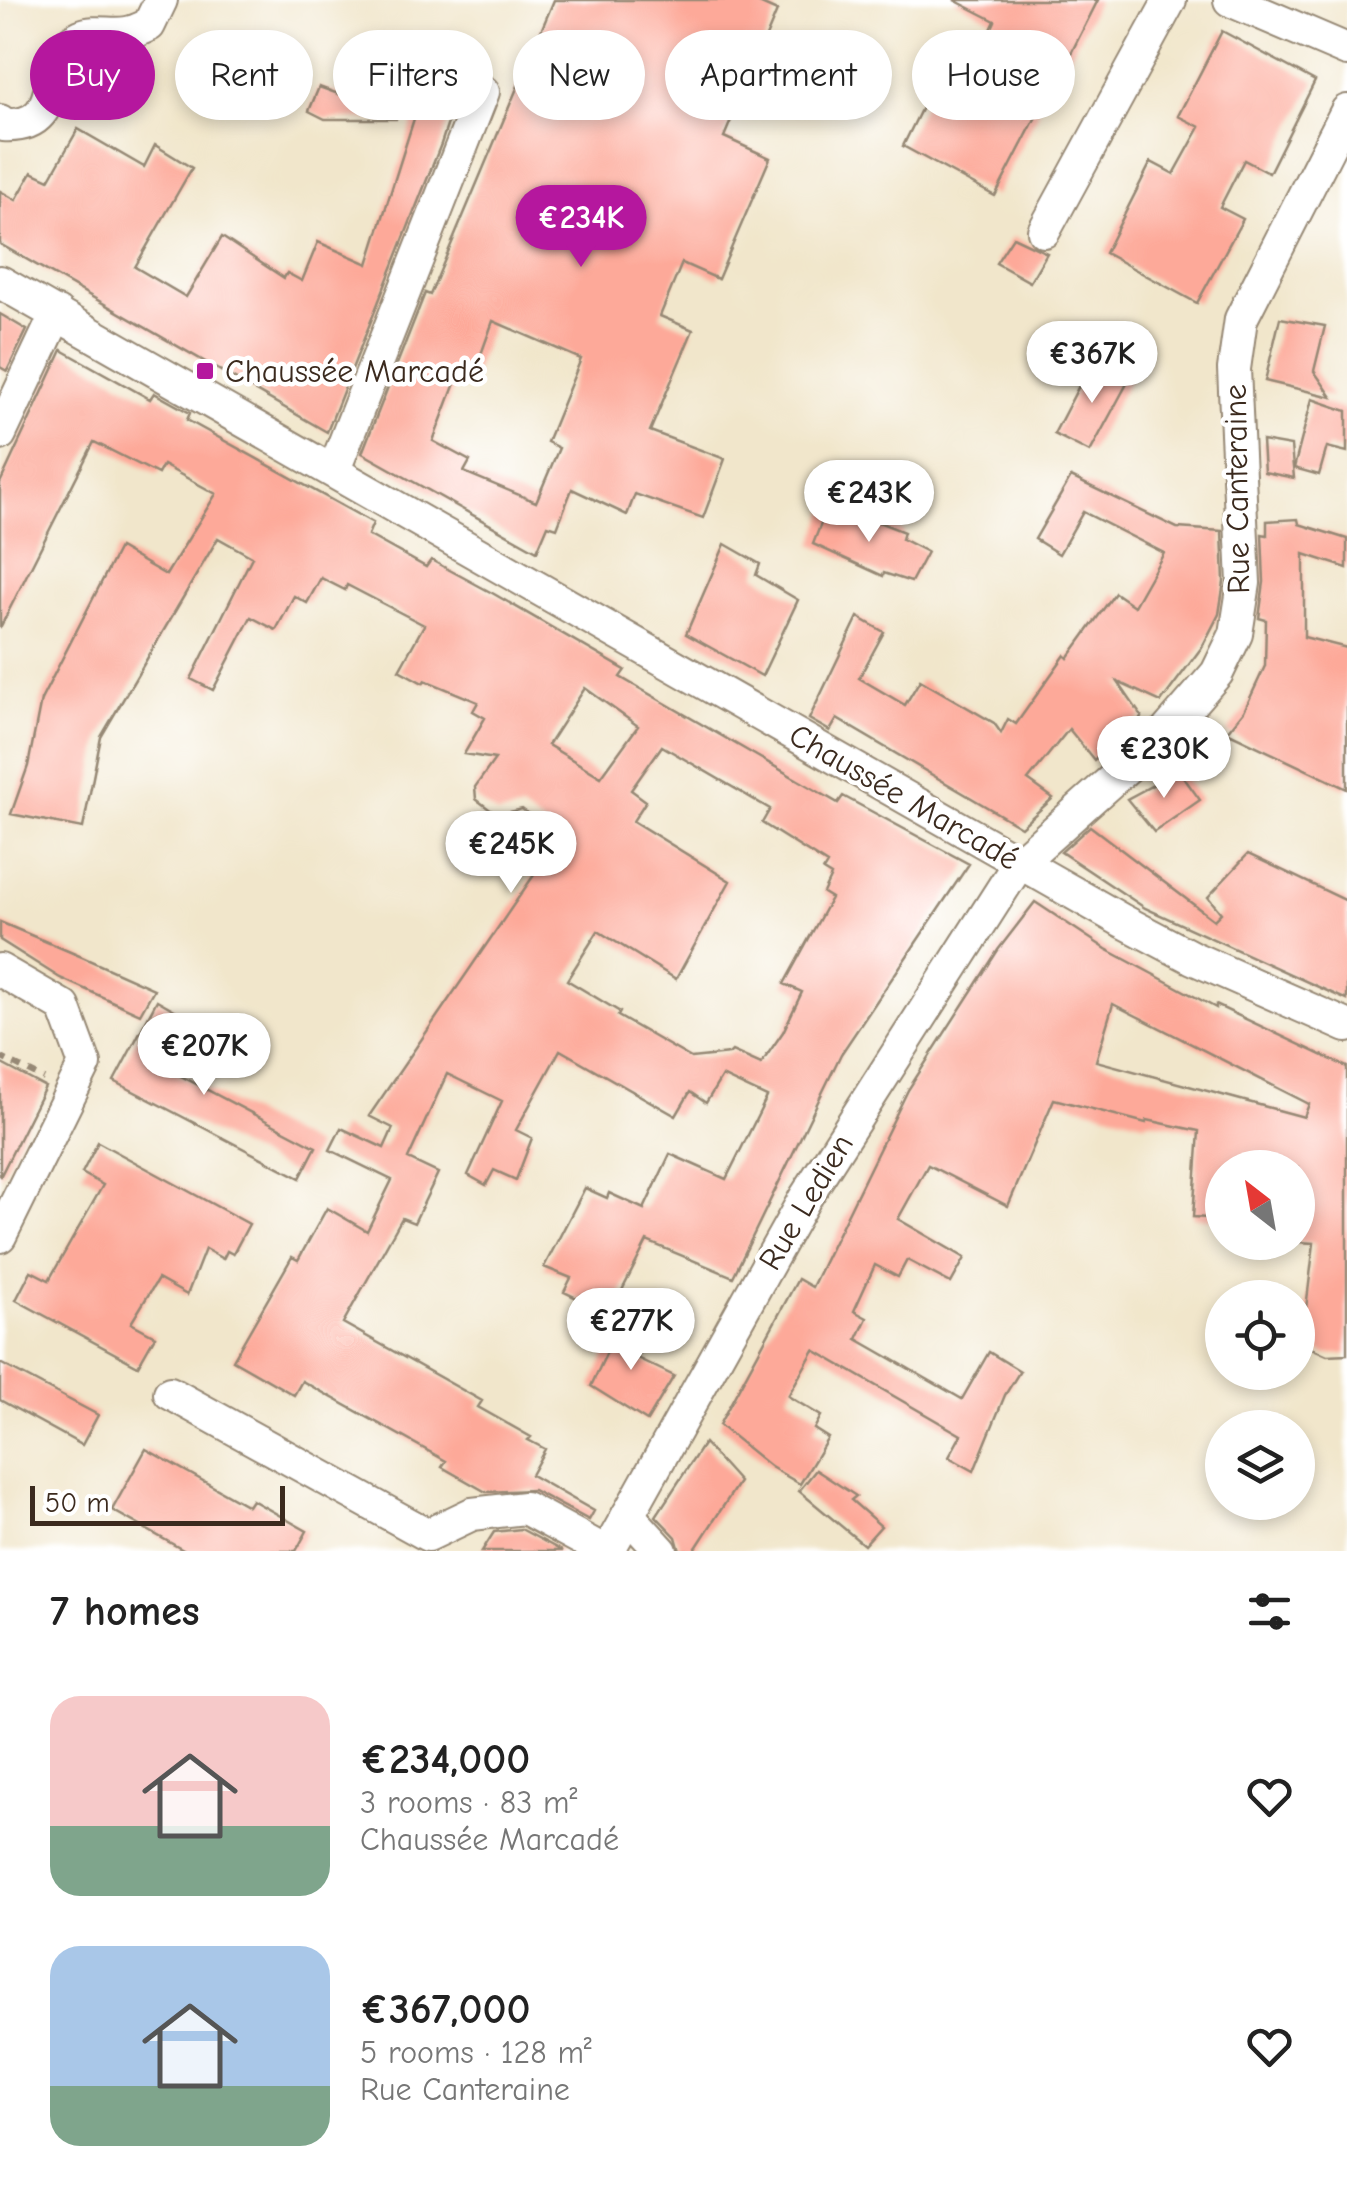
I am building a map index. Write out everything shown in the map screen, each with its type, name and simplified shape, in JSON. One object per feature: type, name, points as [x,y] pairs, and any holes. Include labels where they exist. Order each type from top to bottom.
[{"type":"street","points":[[0,121],[24,126],[40,116],[64,49],[82,35],[128,34],[149,25],[161,0]]},
{"type":"street","points":[[1044,231],[1170,0]]},
{"type":"street","points":[[1230,0],[1347,50]]},
{"type":"street","name":"Rue Canteraine","points":[[1018,863],[1165,733],[1217,673],[1236,634],[1244,583],[1234,370],[1241,319],[1347,111]]},
{"type":"street","points":[[334,470],[472,120]]},
{"type":"street","name":"Chaussée Marcadé","points":[[0,282],[1018,863],[1193,958],[1347,1026]]},
{"type":"street","points":[[0,434],[57,313]]},
{"type":"street","name":"Rue Ledien","points":[[606,1551],[805,1198],[1018,863]]},
{"type":"street","points":[[0,970],[64,1007],[85,1064],[0,1236]]},
{"type":"street","points":[[170,1392],[428,1534],[472,1514],[525,1508],[606,1551]]},
{"type":"street","points":[[628,1515],[661,1551]]},
{"type":"path","points":[[0,1058],[71,1093]]},
{"type":"building","points":[[554,0],[752,0],[777,11],[769,30],[665,30],[665,120],[731,120],[724,137],[770,158],[718,279],[682,263],[660,316],[693,330],[650,431],[725,459],[703,518],[635,494],[627,515],[572,489],[557,528],[548,525],[537,551],[362,453],[425,293],[430,295],[513,98],[513,120],[645,120],[645,30],[541,30]],"holes":[[[493,321],[581,359],[547,442],[559,448],[536,502],[464,472],[470,461],[433,441],[460,370],[474,374]]]},
{"type":"building","points":[[954,0],[1098,0],[1075,45],[1075,30],[991,30],[995,21]]},
{"type":"building","points":[[1222,31],[1315,81],[1269,173],[1244,160],[1220,207],[1243,219],[1197,303],[1105,253],[1151,162],[1174,174],[1200,127],[1178,116]]},
{"type":"building","points":[[319,87],[333,92],[333,119],[313,113]]},
{"type":"building","points":[[414,120],[449,120],[327,432],[0,244],[0,191],[16,200],[32,172],[49,180],[78,129],[144,167],[155,145],[192,168],[135,267],[186,297],[222,237],[284,278],[287,273],[302,281],[318,242],[368,264]]},
{"type":"building","points":[[916,120],[1034,120],[995,196],[903,146]]},
{"type":"building","points":[[1013,237],[1047,253],[1030,282],[996,263]]},
{"type":"building","points":[[0,314],[27,330],[7,371],[0,367]]},
{"type":"building","points":[[1280,318],[1325,326],[1314,371],[1332,397],[1265,381]]},
{"type":"building","points":[[62,350],[150,399],[154,393],[190,413],[187,420],[373,523],[368,535],[426,567],[431,560],[494,594],[625,670],[620,677],[838,803],[843,796],[969,864],[841,1054],[733,1277],[647,1241],[610,1314],[564,1292],[571,1278],[544,1267],[585,1188],[607,1198],[609,1193],[644,1209],[670,1154],[726,1179],[767,1097],[722,1076],[706,1103],[690,1092],[676,1116],[560,1050],[516,1130],[532,1138],[516,1180],[494,1170],[486,1185],[468,1175],[502,1101],[447,1074],[408,1159],[438,1173],[414,1223],[402,1218],[343,1323],[482,1401],[478,1407],[531,1437],[528,1440],[545,1449],[531,1475],[594,1511],[589,1520],[533,1490],[486,1492],[442,1467],[446,1461],[302,1381],[294,1395],[233,1360],[292,1257],[298,1260],[327,1208],[367,1231],[392,1180],[330,1150],[341,1128],[384,1148],[393,1128],[369,1116],[560,837],[522,809],[497,815],[476,799],[475,787],[495,759],[464,754],[485,718],[473,711],[478,702],[425,680],[423,683],[399,670],[424,625],[347,585],[345,590],[321,578],[307,603],[294,596],[276,630],[251,617],[213,690],[191,679],[252,557],[218,538],[101,737],[83,828],[11,814],[28,766],[41,700],[119,548],[166,575],[216,494],[163,465],[158,474],[94,442],[0,628],[0,483]],"holes":[[[585,688],[638,726],[601,777],[548,745]],[[662,746],[770,809],[762,823],[827,864],[823,871],[831,876],[823,893],[831,898],[784,984],[802,992],[783,1032],[761,1064],[732,1051],[691,1058],[618,1016],[620,1012],[567,980],[598,931],[676,979],[730,881],[633,821],[646,801],[631,790]]]},
{"type":"building","points":[[1093,359],[1130,378],[1090,452],[1054,434]]},
{"type":"building","points":[[1312,399],[1347,411],[1347,452],[1327,447],[1319,475],[1294,468]]},
{"type":"building","points":[[1262,441],[1291,446],[1294,478],[1264,472]]},
{"type":"building","points":[[1071,477],[1177,528],[1222,531],[1224,582],[1219,614],[1202,647],[1161,702],[1118,682],[1142,717],[1094,760],[1069,729],[1028,780],[1053,798],[1021,827],[837,719],[830,731],[809,719],[858,617],[884,632],[859,678],[905,705],[920,680],[994,723],[1001,733],[1008,719],[1016,724],[1115,593],[1134,606],[1164,553],[1083,512],[1059,554],[1035,539]]},
{"type":"building","points":[[827,508],[859,519],[861,515],[904,532],[902,539],[927,552],[911,582],[884,573],[883,576],[813,544]]},
{"type":"building","points":[[1298,519],[1299,524],[1347,539],[1347,568],[1304,554],[1304,637],[1347,648],[1347,789],[1227,732],[1244,711],[1265,666],[1266,620],[1259,618],[1264,582],[1262,534],[1267,535],[1267,521]]},
{"type":"building","points":[[725,544],[760,564],[756,575],[798,600],[762,676],[686,634]]},
{"type":"building","points":[[1179,771],[1200,800],[1154,832],[1127,799]]},
{"type":"building","points":[[1090,826],[1214,920],[1221,913],[1208,897],[1248,854],[1347,901],[1347,1000],[1145,908],[1061,852]]},
{"type":"building","points":[[1035,902],[1106,949],[1216,1008],[1347,1067],[1347,1354],[1327,1355],[1315,1350],[1315,1280],[1309,1280],[1315,1260],[1315,1150],[1205,1150],[1205,1218],[1193,1217],[1199,1131],[1147,1120],[1146,1123],[1054,1099],[1008,1206],[928,1165],[898,1219],[965,1258],[951,1283],[907,1260],[898,1277],[875,1265],[854,1311],[867,1318],[857,1339],[962,1399],[989,1352],[1020,1371],[1005,1395],[974,1471],[949,1457],[961,1435],[814,1350],[788,1396],[821,1416],[814,1429],[828,1438],[800,1484],[771,1467],[719,1425],[798,1279],[812,1287],[908,1090],[998,950]],"holes":[[[1113,1004],[1309,1104],[1304,1117],[1096,1061]]]},
{"type":"building","points":[[0,922],[154,989],[140,1014],[60,978],[0,940]]},
{"type":"building","points":[[157,1000],[185,1016],[160,1065],[316,1147],[300,1178],[114,1081]]},
{"type":"building","points":[[0,1063],[45,1087],[0,1177]]},
{"type":"building","points":[[98,1142],[249,1224],[233,1254],[227,1251],[223,1259],[205,1249],[187,1295],[158,1279],[131,1323],[155,1336],[138,1366],[16,1300],[31,1271],[49,1280],[103,1185],[82,1173]]},
{"type":"building","points":[[622,1320],[652,1333],[637,1358],[674,1376],[647,1421],[591,1386]]},
{"type":"building","points":[[0,1363],[98,1415],[82,1445],[0,1400]]},
{"type":"building","points":[[704,1443],[739,1482],[694,1551],[680,1551],[676,1537],[656,1516]]},
{"type":"building","points":[[146,1449],[248,1506],[252,1500],[307,1531],[296,1551],[185,1551],[112,1510]]},
{"type":"building","points":[[816,1470],[856,1496],[851,1500],[881,1526],[864,1545],[799,1491]]},
{"type":"building","points":[[521,1529],[562,1551],[482,1551],[494,1532]]},
{"type":"place","name":"Chaussée Marcadé","points":[[205,371]]}]
